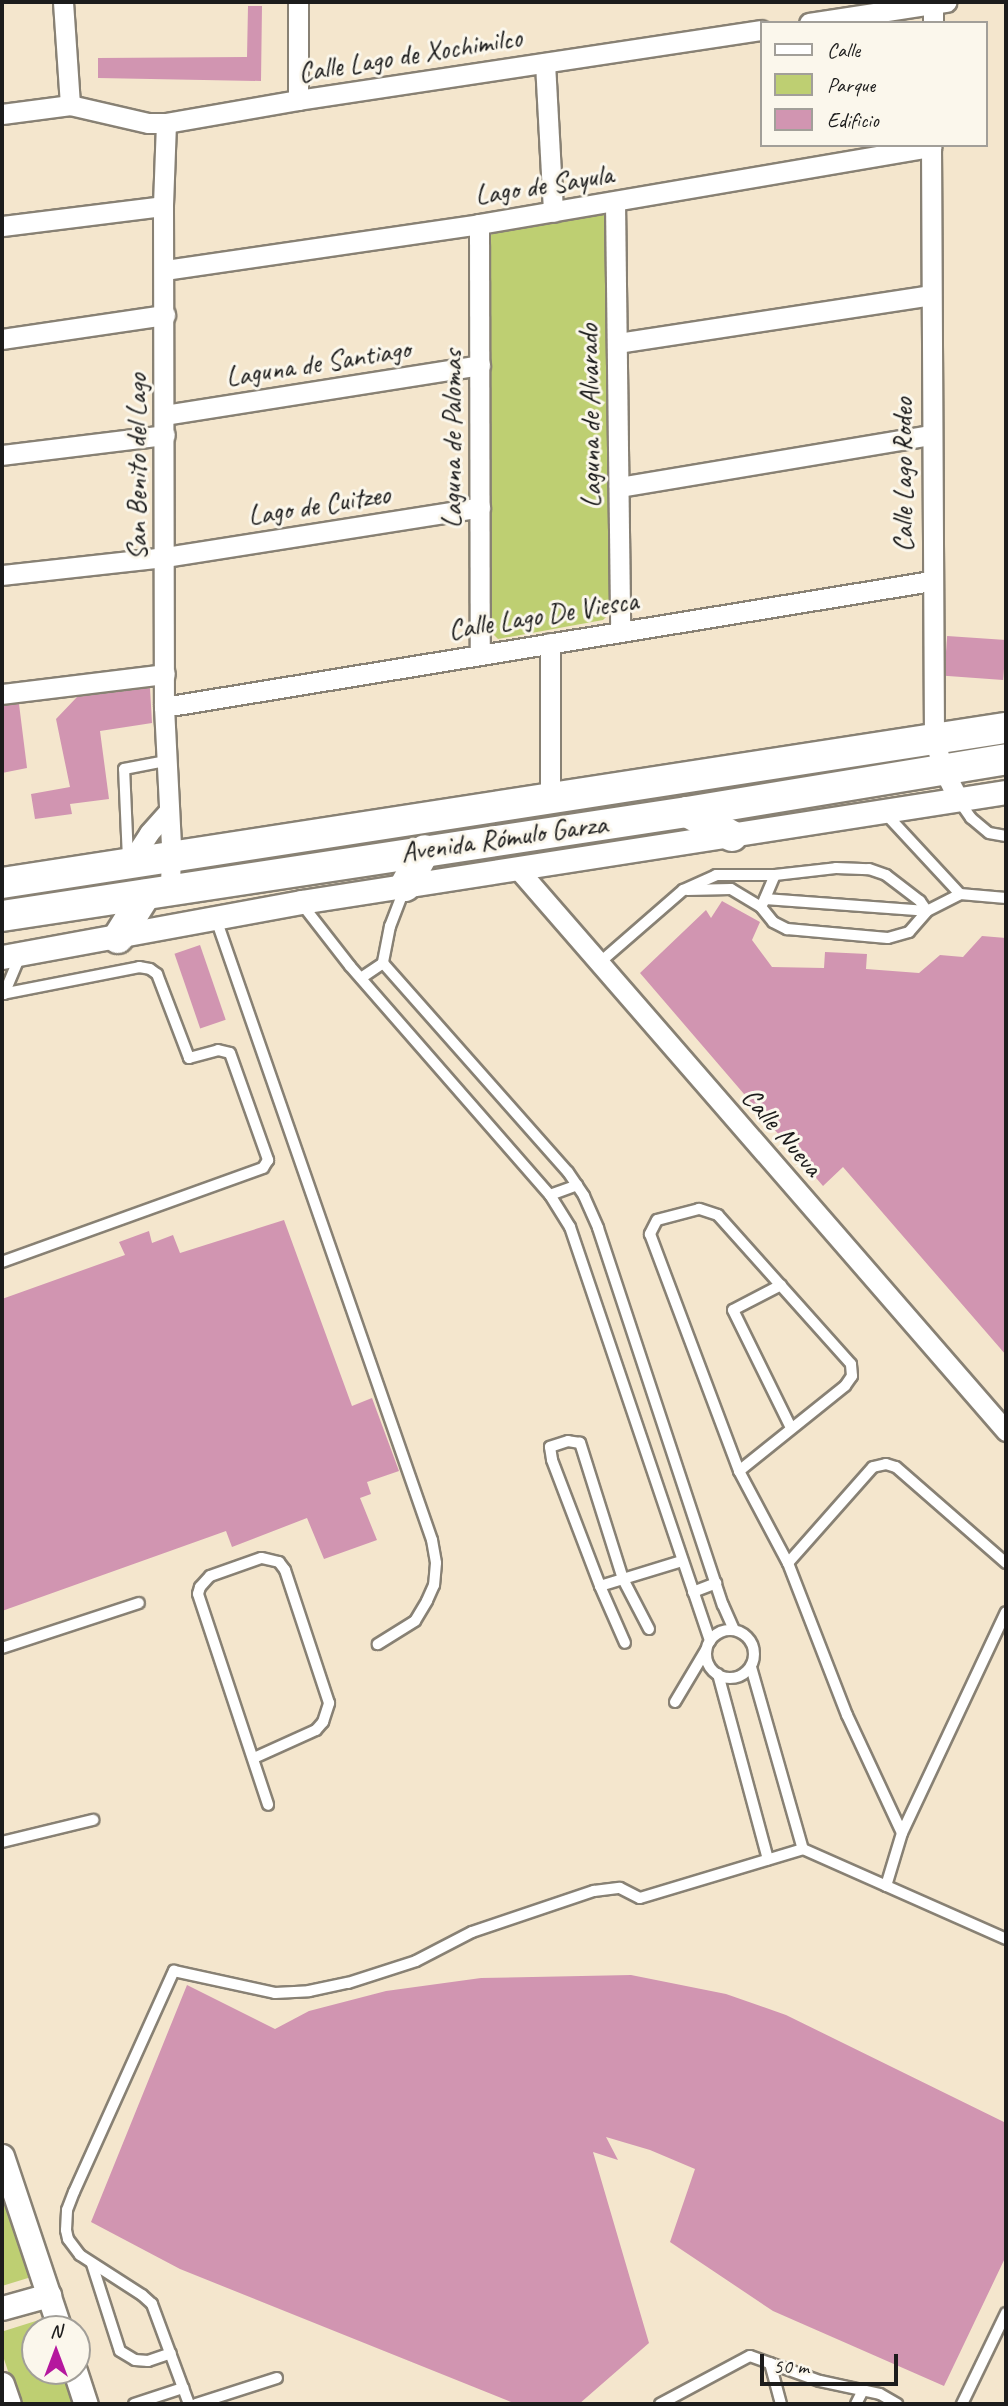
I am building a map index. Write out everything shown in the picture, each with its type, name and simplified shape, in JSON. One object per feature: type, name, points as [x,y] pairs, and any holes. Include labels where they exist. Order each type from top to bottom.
[{"type":"main road","name":"Avenida Rómulo Garza","points":[[2,883],[1006,728]]},
{"type":"main road","name":"Avenida Rómulo Garza","points":[[2,916],[688,812],[1006,759]]},
{"type":"main road","points":[[688,812],[732,836]]},
{"type":"main road","points":[[405,886],[425,850]]},
{"type":"main road","points":[[118,938],[158,892]]},
{"type":"street","points":[[2,114],[70,105],[63,2]]},
{"type":"street","points":[[298,2],[298,100]]},
{"type":"street","points":[[826,21],[936,8]]},
{"type":"street","name":"Calle Lago de Xochimilco","points":[[70,105],[148,123],[166,123],[298,100],[760,30]]},
{"type":"street","points":[[545,63],[553,212]]},
{"type":"street","name":"San Benito del Lago","points":[[158,892],[172,856],[164,707],[166,557],[163,206],[166,123]]},
{"type":"street","name":"Lago de Sayula","points":[[165,270],[615,202],[925,147]]},
{"type":"street","name":"Calle Lago Rodeo","points":[[931,147],[931,581],[934,738],[943,769],[958,799]]},
{"type":"street","name":"Laguna de Alvarado","points":[[615,202],[620,630]]},
{"type":"street","points":[[2,226],[163,206]]},
{"type":"street","name":"Laguna de Palomas","points":[[479,224],[480,653]]},
{"type":"street","points":[[618,343],[930,295]]},
{"type":"street","points":[[2,339],[165,315]]},
{"type":"street","name":"Laguna de Santiago","points":[[165,415],[480,365]]},
{"type":"street","points":[[2,455],[165,435]]},
{"type":"street","points":[[619,487],[931,435]]},
{"type":"street","name":"Lago de Cuitzeo","points":[[2,575],[166,557],[480,508]]},
{"type":"street","name":"Calle Lago De Viesca","points":[[164,707],[931,581]]},
{"type":"street","points":[[550,643],[550,799]]},
{"type":"street","points":[[2,694],[165,674]]},
{"type":"street","points":[[11,955],[118,938],[301,902],[732,836],[881,809],[1006,792]]},
{"type":"street","points":[[129,862],[149,833],[169,811]]},
{"type":"street","name":"Calle Nueva","points":[[517,868],[1006,1431]]},
{"type":"street","points":[[2,2156],[55,2315]]},
{"type":"street","points":[[2,2308],[49,2295]]},
{"type":"street","points":[[2,2384],[9,2404]]},
{"type":"street","points":[[80,2385],[86,2404]]},
{"type":"lane","points":[[129,862],[124,769],[166,761]]},
{"type":"lane","points":[[958,799],[971,818],[989,833],[1006,836]]},
{"type":"lane","points":[[881,809],[960,894]]},
{"type":"lane","points":[[598,964],[683,890],[716,875],[775,875],[836,868],[869,869],[887,875],[920,901],[927,911]]},
{"type":"lane","points":[[763,903],[775,875]]},
{"type":"lane","points":[[361,978],[383,963],[390,926],[405,886]]},
{"type":"lane","points":[[683,890],[722,887],[763,903],[927,911]]},
{"type":"lane","points":[[763,903],[773,922],[787,929],[888,938],[909,932],[927,911],[960,894],[1006,898]]},
{"type":"lane","points":[[301,902],[361,978],[550,1195],[570,1227],[693,1592],[708,1646],[711,1668],[718,1674],[736,1677],[751,1667]]},
{"type":"lane","points":[[216,919],[432,1541],[436,1563],[434,1585],[427,1601],[415,1621],[378,1644]]},
{"type":"lane","points":[[2,1262],[268,1164],[230,1053],[218,1050],[189,1058],[157,974],[150,969],[139,967],[3,994],[11,955]]},
{"type":"lane","points":[[383,963],[577,1185],[598,1228],[734,1630]]},
{"type":"lane","points":[[550,1195],[577,1185]]},
{"type":"lane","points":[[739,1471],[845,1386],[852,1376],[851,1364],[718,1215],[699,1209],[657,1220],[650,1234],[739,1471],[788,1563],[847,1715],[902,1833]]},
{"type":"lane","points":[[781,1285],[733,1310],[791,1428]]},
{"type":"lane","points":[[625,1643],[600,1586],[552,1460],[550,1447],[568,1441],[580,1443],[623,1579],[649,1629]]},
{"type":"lane","points":[[788,1563],[873,1467],[886,1464],[896,1467],[1006,1563]]},
{"type":"lane","points":[[254,1758],[316,1730],[323,1722],[329,1703],[285,1570],[279,1562],[261,1558],[210,1576],[200,1587],[198,1594],[268,1805]]},
{"type":"lane","points":[[600,1586],[682,1561]]},
{"type":"lane","points":[[693,1592],[716,1583]]},
{"type":"lane","points":[[2,1648],[139,1603]]},
{"type":"lane","points":[[887,1886],[902,1833],[1006,1612]]},
{"type":"lane","points":[[674,1702],[708,1646],[725,1630],[743,1633],[754,1649],[751,1667],[803,1849]]},
{"type":"lane","points":[[718,1674],[768,1859]]},
{"type":"lane","points":[[2,1842],[93,1820]]},
{"type":"lane","points":[[189,2404],[152,2304],[92,2264],[68,2239],[67,2210],[174,1971],[275,1993],[309,1991],[348,1983],[416,1961],[472,1932],[594,1891],[620,1888],[640,1898],[803,1849],[1006,1939]]},
{"type":"lane","points":[[92,2264],[120,2351],[135,2360],[148,2361],[171,2353]]},
{"type":"lane","points":[[962,2404],[1006,2313]]},
{"type":"lane","points":[[660,2404],[743,2357],[756,2357],[820,2381],[880,2394],[897,2404]]},
{"type":"lane","points":[[770,2363],[781,2404]]},
{"type":"lane","points":[[196,2404],[277,2378]]},
{"type":"lane","points":[[134,2404],[183,2388]]},
{"type":"lane","points":[[856,2404],[863,2390]]},
{"type":"green space","points":[[603,208],[611,217],[612,611],[603,620],[498,639],[490,631],[490,236],[499,228]]},
{"type":"green space","points":[[2,2187],[30,2271],[28,2278],[2,2286]]},
{"type":"green space","points":[[21,2326],[21,2385],[68,2385],[75,2404],[19,2404],[2,2353],[4,2331]]},
{"type":"building","points":[[248,6],[262,6],[261,81],[98,78],[98,58],[247,57]]},
{"type":"building","points":[[947,636],[1006,640],[1003,680],[944,676]]},
{"type":"building","points":[[150,688],[152,723],[100,731],[109,799],[70,804],[72,814],[35,819],[31,794],[70,787],[56,719],[77,697]]},
{"type":"building","points":[[19,704],[27,768],[2,773],[2,706]]},
{"type":"building","points":[[722,901],[760,922],[752,940],[772,967],[824,968],[825,952],[867,954],[866,969],[919,973],[940,955],[963,957],[982,936],[1006,938],[1006,1355],[843,1167],[823,1186],[640,973],[706,910],[711,918]]},
{"type":"building","points":[[200,945],[226,1020],[200,1028],[174,954]]},
{"type":"building","points":[[284,1220],[352,1406],[372,1398],[399,1471],[367,1482],[371,1494],[360,1498],[377,1540],[324,1559],[307,1518],[232,1547],[226,1531],[2,1611],[2,1299],[125,1255],[119,1242],[149,1231],[152,1243],[173,1235],[180,1253]]},
{"type":"building","points":[[631,1975],[726,1994],[786,2015],[1006,2123],[1006,2256],[944,2386],[773,2311],[670,2242],[695,2169],[650,2150],[606,2137],[618,2160],[593,2152],[649,2343],[579,2404],[516,2404],[180,2269],[91,2222],[187,1985],[275,2029],[309,2011],[386,1991],[481,1978]]}]
